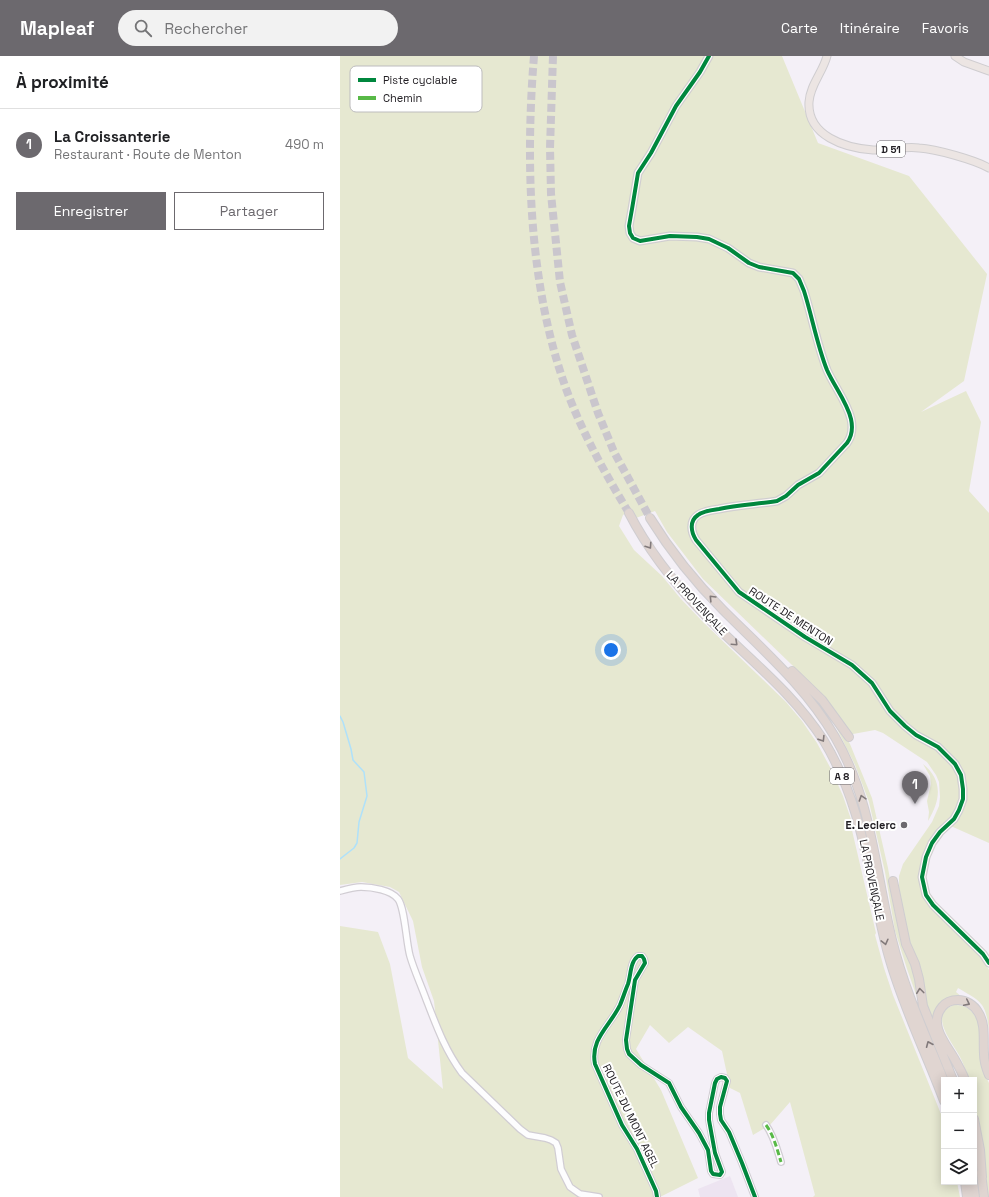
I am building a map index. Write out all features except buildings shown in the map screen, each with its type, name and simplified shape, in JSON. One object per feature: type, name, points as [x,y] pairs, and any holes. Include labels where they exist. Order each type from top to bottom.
[{"type":"highway","name":"LA PROVENÇALE","points":[[629,513],[644,539],[672,578],[705,615],[751,657],[788,695],[814,727],[837,765],[861,828],[893,973],[941,1094]]},
{"type":"highway","name":"LA PROVENÇALE","points":[[650,518],[675,555],[698,583],[792,678],[810,700],[835,736],[849,764],[868,820],[892,939],[902,974],[912,1004],[942,1077]]},
{"type":"highway","points":[[750,636],[782,662],[815,693],[829,709],[848,737]]},
{"type":"highway","points":[[893,881],[906,944],[918,974],[923,1006],[953,1077]]},
{"type":"highway","points":[[963,1077],[955,1059],[940,1034],[937,1024],[940,1010],[945,1004],[952,1000],[966,1001],[974,1007],[979,1014],[983,1032],[984,1059],[989,1075]]},
{"type":"highway","points":[[977,1134],[980,1150],[984,1197]]},
{"type":"highway","points":[[976,1149],[982,1177]]},
{"type":"highway","points":[[966,1185],[968,1197]]},
{"type":"highway","points":[[973,1185],[975,1197]]},
{"type":"main road","name":"ROUTE DE MENTON","points":[[709,56],[700,72],[676,106],[652,153],[638,173],[629,229],[630,234],[633,238],[640,241],[660,237],[676,236],[709,239],[728,248],[749,263],[759,268],[793,273],[797,276],[801,283],[827,369],[850,415],[852,429],[847,443],[819,473],[798,485],[783,498],[698,514],[692,522],[692,533],[696,540],[739,592],[805,637],[852,666],[872,683],[890,711],[905,726],[916,735],[938,747],[956,764],[961,775],[963,799],[954,819],[940,832],[932,843],[926,857],[922,878],[926,895],[933,905],[983,954],[989,963]]},
{"type":"main road","name":"D 51","points":[[827,56],[812,90],[809,107],[816,125],[827,137],[836,142],[874,150],[919,148],[942,152],[976,162],[989,168]]},
{"type":"main road","points":[[955,56],[964,62],[989,71]]},
{"type":"street","points":[[340,891],[360,887],[387,892],[398,900],[402,910],[410,956],[446,1049],[454,1062],[462,1073],[520,1129],[528,1135],[545,1138],[556,1143],[561,1168],[570,1187],[580,1194],[599,1197]]},
{"type":"street","name":"ROUTE DU MONT AGEL","points":[[657,1197],[656,1191],[637,1148],[620,1120],[595,1064],[594,1056],[594,1048],[620,1006],[630,978],[634,959],[638,956],[642,956],[645,963],[635,980],[626,1040],[627,1050],[629,1054],[641,1065],[669,1083],[681,1107],[708,1150],[711,1171],[717,1175],[720,1175],[722,1172],[715,1153],[709,1113],[715,1083],[717,1079],[721,1077],[725,1078],[727,1081],[720,1107],[721,1120],[729,1132],[755,1197]]},
{"type":"street","points":[[766,1125],[770,1131],[781,1162]]},
{"type":"shaded area","points":[[730,1176],[738,1197],[700,1197],[698,1189]]},
{"type":"green space","points":[[340,56],[782,56],[818,143],[909,176],[987,274],[964,381],[921,412],[966,391],[981,422],[969,491],[989,513],[989,843],[944,823],[927,844],[923,854],[920,871],[922,890],[979,953],[989,970],[989,1031],[986,1014],[981,1004],[978,1000],[958,988],[956,992],[962,997],[940,1003],[935,1012],[933,1024],[926,1006],[921,969],[907,938],[899,888],[899,876],[903,864],[932,822],[939,806],[939,782],[927,762],[883,733],[875,730],[850,734],[821,693],[703,579],[667,532],[655,511],[636,518],[631,509],[623,515],[619,526],[634,550],[662,576],[703,622],[786,702],[802,721],[817,743],[831,769],[843,796],[853,825],[851,826],[876,933],[875,935],[884,968],[893,995],[941,1114],[941,1185],[958,1185],[960,1197],[813,1197],[815,1195],[790,1102],[770,1125],[753,1135],[740,1093],[730,1088],[722,1051],[688,1027],[669,1043],[650,1025],[636,1049],[661,1090],[698,1178],[660,1197],[340,1197],[340,926],[378,932],[390,964],[408,1058],[443,1089],[434,1001],[422,967],[413,921],[399,892],[390,887],[362,882],[340,885]]},
{"type":"green space","points":[[836,721],[850,744],[872,798],[892,890],[909,959],[916,978],[919,1003],[895,931],[885,872],[869,802],[855,765],[834,723]]},
{"type":"green space","points":[[923,764],[934,777],[938,791],[935,806],[928,821],[929,812],[927,801],[931,784],[930,776]]},
{"type":"green space","points":[[954,1005],[964,1006],[972,1012],[977,1019],[980,1029],[984,1071],[989,1083],[989,1197],[982,1141],[977,1117],[977,1077],[968,1077],[964,1065],[944,1029],[942,1022],[946,1009]]},
{"type":"waterway","points":[[340,716],[353,760],[364,772],[367,796],[359,822],[357,843],[354,848],[340,859]]},
{"type":"tunnel","points":[[534,56],[531,98],[531,184],[533,227],[545,313],[555,354],[574,410],[596,455],[629,513]]},
{"type":"tunnel","points":[[553,56],[550,148],[551,194],[560,282],[572,335],[598,413],[614,452],[650,518]]},
{"type":"marked path","points":[[766,1125],[777,1147],[781,1162]]},
{"type":"cycle path","points":[[709,56],[700,72],[676,106],[651,153],[638,173],[629,226],[630,233],[633,238],[640,241],[670,236],[709,239],[728,248],[749,263],[759,267],[793,273],[799,279],[804,291],[823,360],[847,406],[852,429],[847,443],[819,473],[798,485],[786,496],[777,501],[733,506],[702,513],[693,520],[693,534],[696,540],[739,592],[805,637],[852,665],[872,683],[890,711],[905,726],[916,735],[938,747],[955,764],[961,775],[963,799],[954,819],[940,832],[932,843],[926,857],[922,877],[926,895],[933,905],[983,954],[989,963]]},
{"type":"cycle path","points":[[657,1197],[656,1191],[637,1149],[622,1125],[595,1064],[594,1055],[598,1040],[620,1005],[628,984],[633,962],[638,956],[642,956],[645,963],[635,980],[626,1040],[629,1054],[641,1065],[669,1083],[681,1107],[699,1133],[708,1150],[711,1171],[713,1174],[720,1175],[722,1172],[715,1153],[709,1113],[715,1083],[717,1079],[721,1077],[725,1078],[727,1081],[720,1107],[721,1120],[729,1132],[755,1197]]},
{"type":"place","name":"La Croissanterie","points":[[915,804]]},
{"type":"place","name":"E. Leclerc","points":[[904,825]]}]
